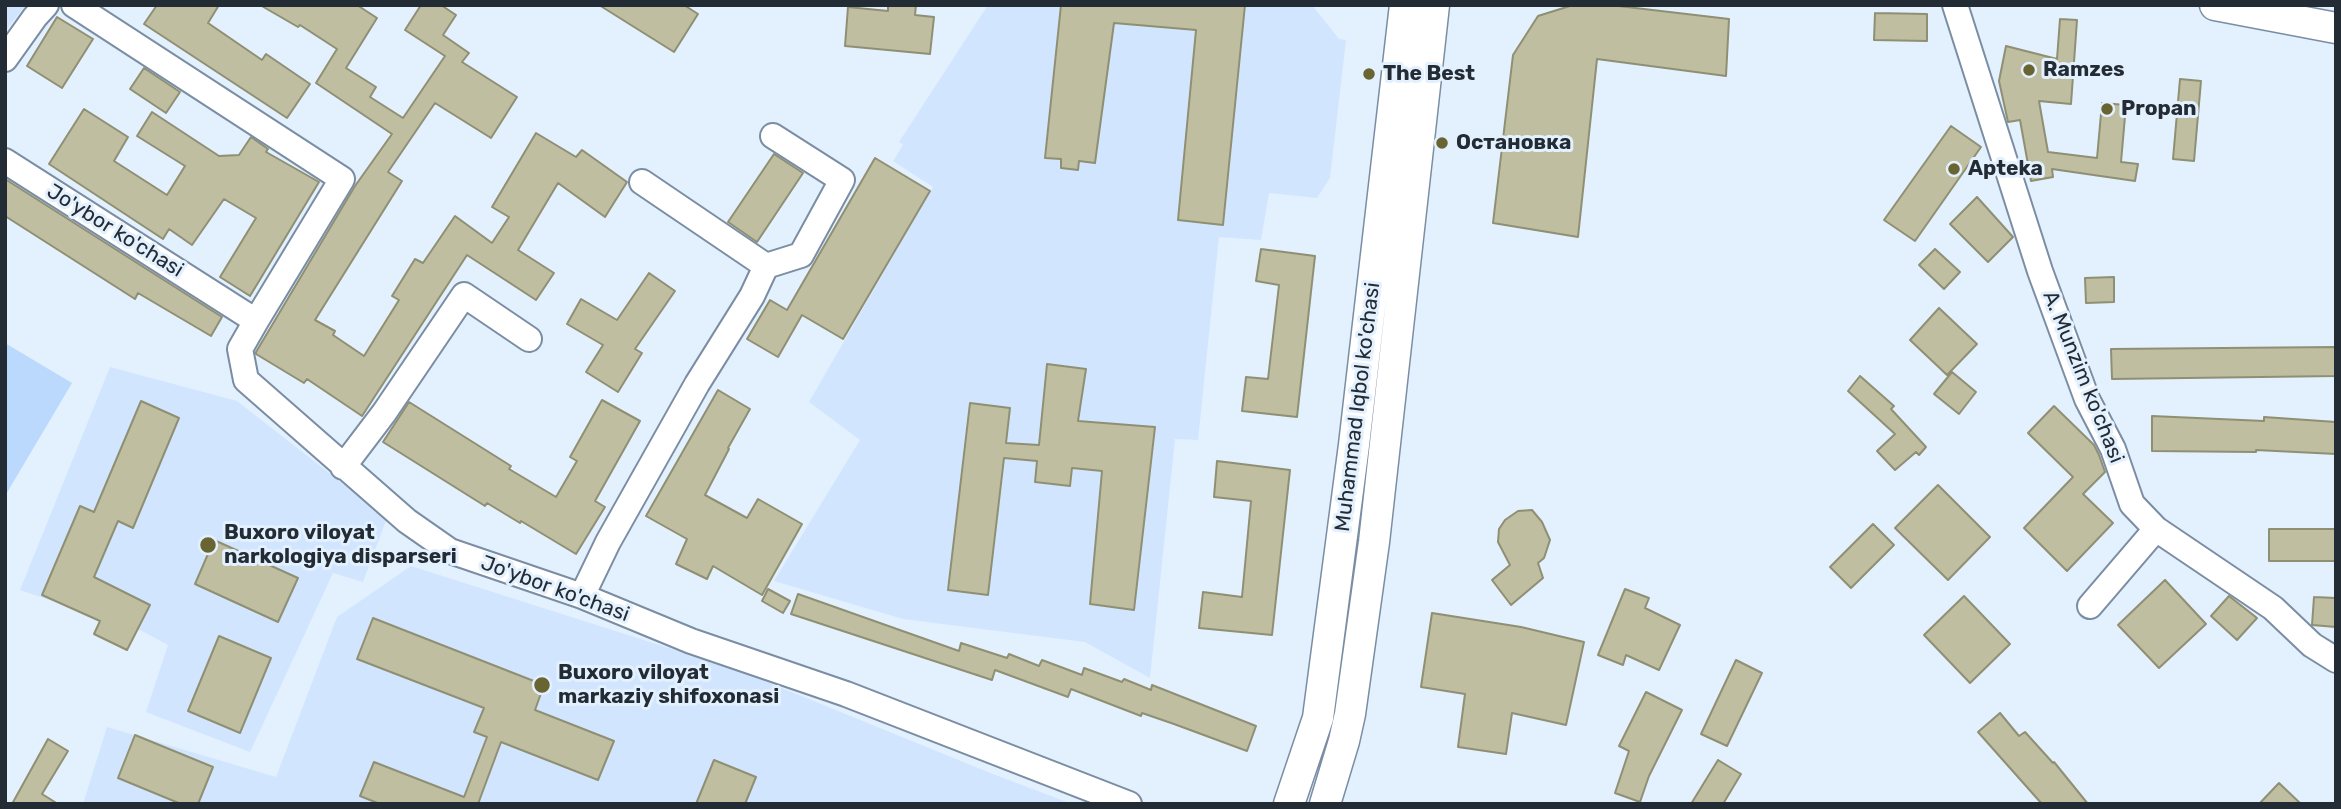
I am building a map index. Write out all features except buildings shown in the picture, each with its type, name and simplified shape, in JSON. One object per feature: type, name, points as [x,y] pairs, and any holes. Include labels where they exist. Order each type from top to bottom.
[{"type":"main road","points":[[2215,5],[2336,28]]},
{"type":"main road","name":"Muhammad Iqbol ko'chasi","points":[[1289,804],[1318,718],[1354,445],[1427,6]]},
{"type":"main road","name":"Muhammad Iqbol ko'chasi","points":[[1325,804],[1350,714],[1372,555],[1427,6]]},
{"type":"street","points":[[5,60],[46,5]]},
{"type":"street","points":[[74,5],[342,179],[256,321]]},
{"type":"street","name":"A. Munzim ko'chasi","points":[[1955,5],[2040,271],[2087,399],[2113,449],[2132,504],[2156,529],[2273,608],[2312,645],[2336,660]]},
{"type":"street","points":[[582,596],[608,542],[697,384],[752,296],[766,266],[801,255],[842,180],[773,136]]},
{"type":"street","name":"Jo'ybor ko'chasi","points":[[5,161],[256,321],[240,349],[246,380],[407,521],[450,551],[582,596],[691,641],[846,694],[1129,804]]},
{"type":"street","points":[[642,182],[766,266]]},
{"type":"street","points":[[343,467],[384,413],[464,295],[529,339]]},
{"type":"street","points":[[2090,606],[2156,529]]},
{"type":"shaded area","points":[[5,5],[26,5],[5,31]]},
{"type":"shaded area","points":[[988,5],[1312,5],[1339,39],[1346,40],[1330,178],[1317,198],[1269,193],[1261,240],[1219,237],[1198,440],[1175,439],[1150,678],[1085,642],[903,619],[774,581],[860,440],[809,402],[933,187],[893,161],[903,145],[899,142]]},
{"type":"shaded area","points":[[5,343],[72,383],[5,496]]},
{"type":"shaded area","name":"Buxoro viloyat narkologiya disparseri","points":[[110,367],[237,401],[387,518],[363,582],[333,573],[250,752],[146,712],[168,645],[142,631],[20,590]]},
{"type":"shaded area","name":"Buxoro viloyat markaziy shifoxonasi","points":[[411,566],[735,669],[1072,804],[83,804],[107,727],[276,777],[337,617]]},
{"type":"place","name":"Ramzes","points":[[2029,70]]},
{"type":"place","name":"The Best","points":[[1369,74]]},
{"type":"place","name":"Propan","points":[[2107,109]]},
{"type":"place","name":"Остановка","points":[[1442,143]]},
{"type":"place","name":"Apteka","points":[[1954,169]]},
{"type":"place","name":"Buxoro viloyat narkologiya disparseri","points":[[208,545]]},
{"type":"place","name":"Buxoro viloyat markaziy shifoxonasi","points":[[542,685]]}]
